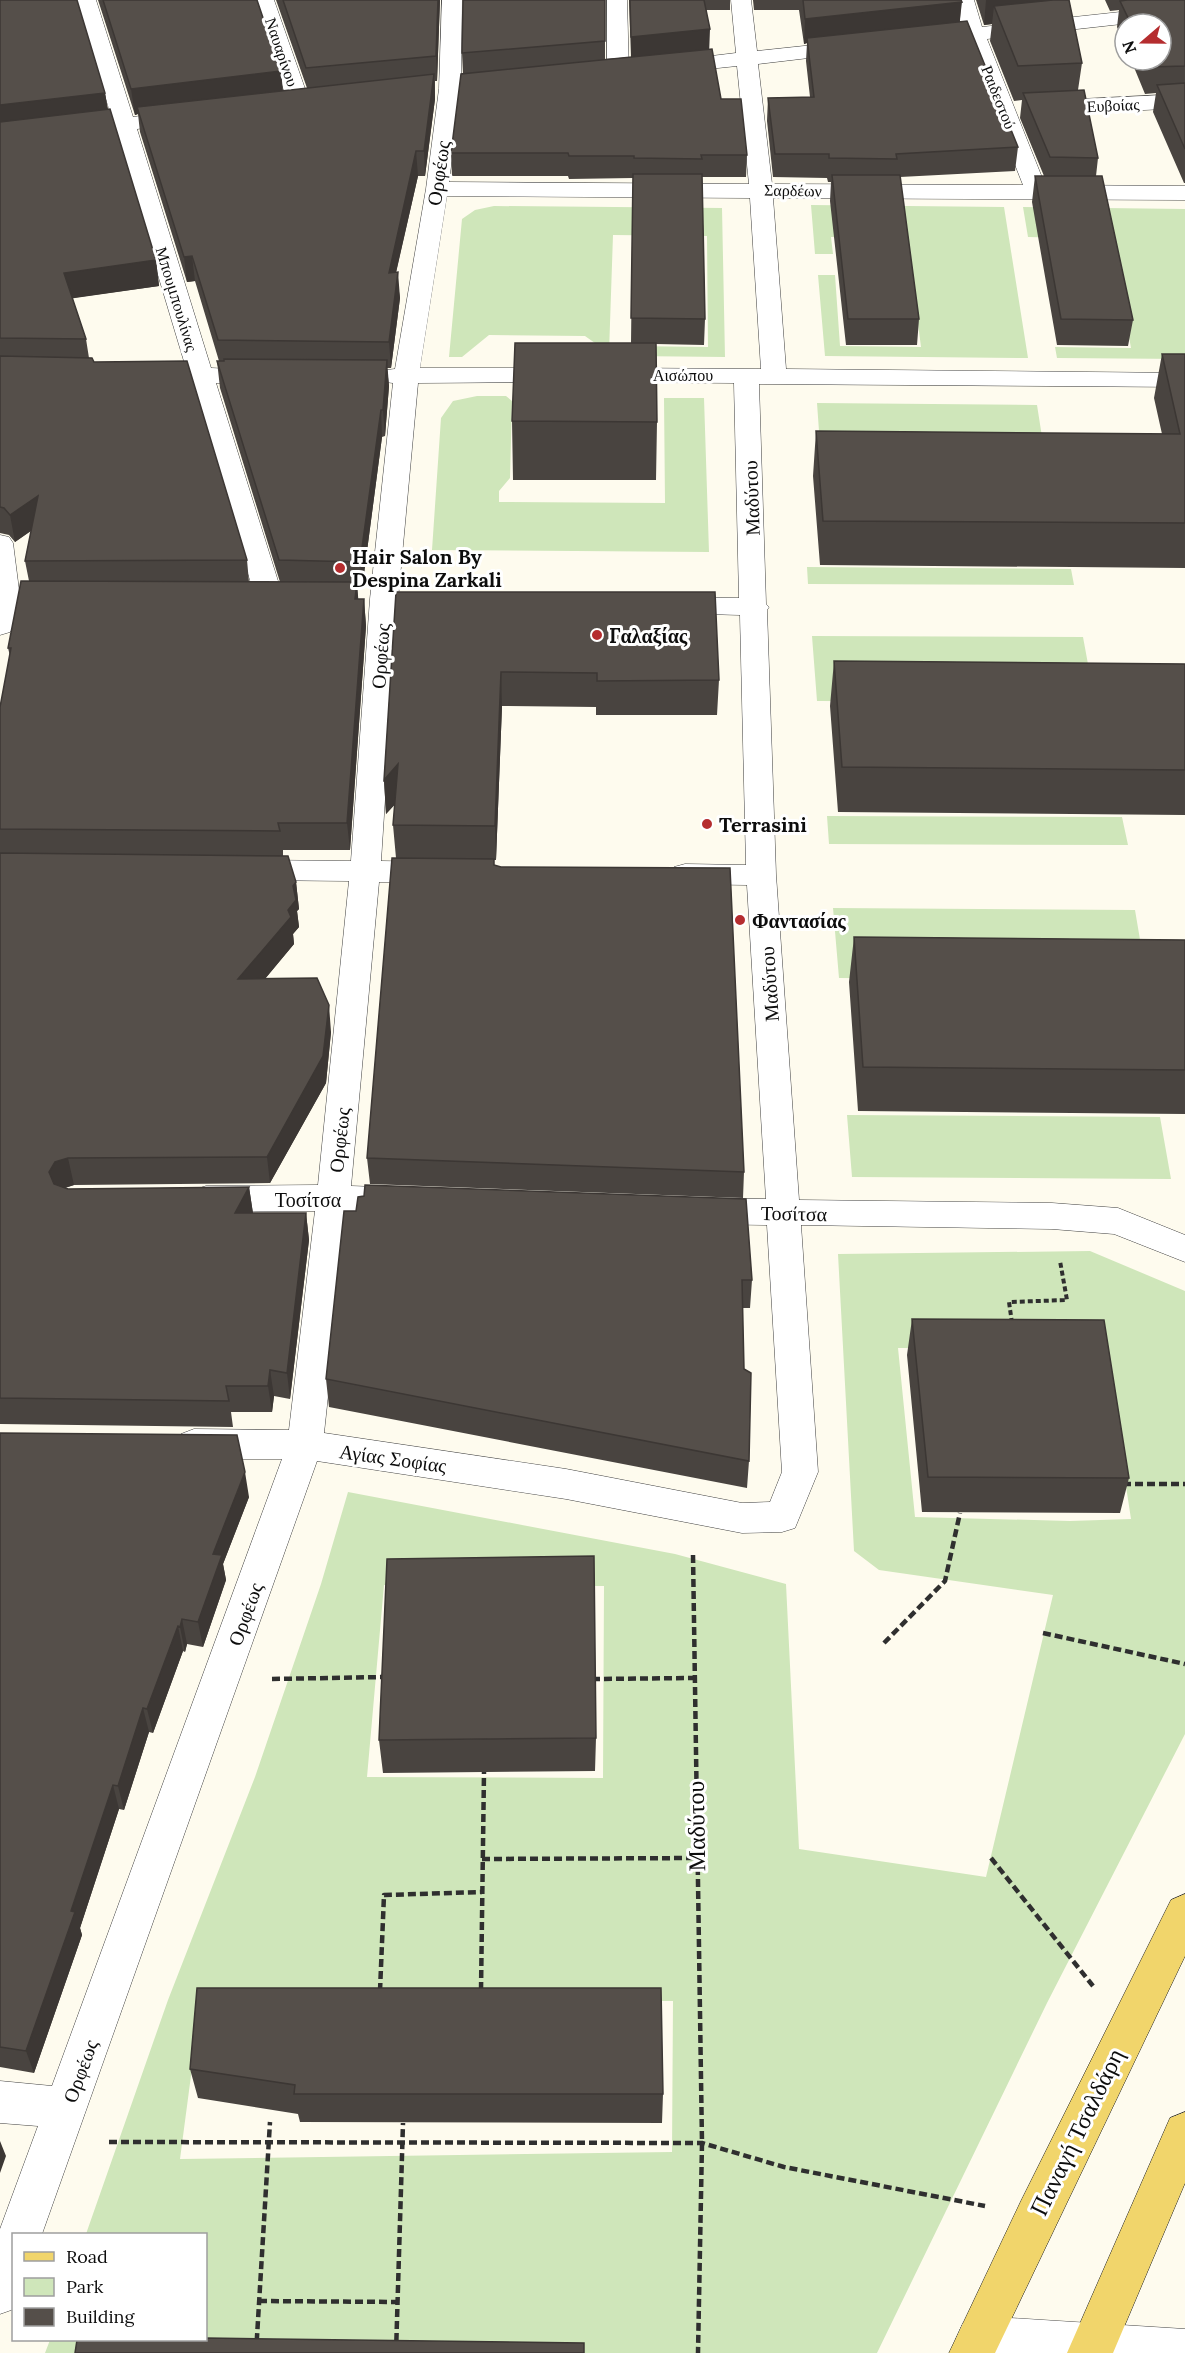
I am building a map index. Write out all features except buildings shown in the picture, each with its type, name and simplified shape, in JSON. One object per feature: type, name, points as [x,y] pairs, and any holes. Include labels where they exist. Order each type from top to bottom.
[{"type":"main road","name":"Παναγή Τσαλδάρη","points":[[975,2346],[1036,2216],[1185,1913]]},
{"type":"main road","points":[[1092,2350],[1185,2133]]},
{"type":"street","name":"Μπουμπουλίνας","points":[[76,0],[124,124],[269,598]]},
{"type":"street","name":"Ναυαρίνου","points":[[264,0],[299,103]]},
{"type":"street","name":"Ορφέως","points":[[22,2233],[305,1445],[333,1198],[365,871],[384,599],[406,376],[437,189],[450,89],[452,0]]},
{"type":"street","points":[[617,0],[618,73]]},
{"type":"street","name":"Μαδύτου","points":[[741,0],[761,190],[755,606],[761,875],[800,1472],[782,1517]]},
{"type":"street","name":"Ραιδεστού","points":[[964,0],[974,34],[1037,193]]},
{"type":"street","points":[[906,41],[1185,11]]},
{"type":"street","points":[[596,75],[872,45]]},
{"type":"street","points":[[276,106],[322,101]]},
{"type":"street","name":"Ευβοίας","points":[[1005,110],[1185,101]]},
{"type":"street","points":[[0,140],[206,114]]},
{"type":"street","name":"Σαρδέων","points":[[437,189],[1185,193]]},
{"type":"street","points":[[117,375],[280,376]]},
{"type":"street","name":"Αισώπου","points":[[360,376],[760,375],[1185,380]]},
{"type":"street","points":[[0,543],[3,598],[0,626]]},
{"type":"street","points":[[3,598],[90,598]]},
{"type":"street","points":[[647,604],[755,606]]},
{"type":"street","points":[[224,870],[461,872]]},
{"type":"street","points":[[653,874],[761,875]]},
{"type":"street","name":"Τοσίτσα","points":[[180,1200],[333,1198],[428,1202]]},
{"type":"street","name":"Τοσίτσα","points":[[677,1210],[784,1214],[1052,1216],[1118,1221],[1185,1249]]},
{"type":"street","name":"Αγίας Σοφίας","points":[[164,1443],[305,1445],[566,1484],[742,1518],[782,1517]]},
{"type":"street","points":[[0,2102],[60,2125]]},
{"type":"street","points":[[0,2292],[12,2259]]},
{"type":"street","points":[[975,2346],[1185,2352]]},
{"type":"path","points":[[1013,1334],[1009,1302],[1067,1300],[1052,1216]]},
{"type":"path","points":[[1116,1484],[1185,1484]]},
{"type":"path","name":"Μαδύτου","points":[[698,2353],[702,2143],[692,1568],[699,1509]]},
{"type":"path","points":[[884,1643],[945,1581],[960,1513]]},
{"type":"path","points":[[1043,1633],[1185,1664]]},
{"type":"path","points":[[222,1680],[386,1677]]},
{"type":"path","points":[[588,1679],[694,1678]]},
{"type":"path","points":[[481,1995],[484,1772]]},
{"type":"path","points":[[482,1859],[697,1858]]},
{"type":"path","points":[[991,1858],[1128,2030]]},
{"type":"path","points":[[380,1996],[384,1895],[482,1892]]},
{"type":"path","points":[[256,2353],[270,2122]]},
{"type":"path","points":[[396,2353],[403,2123]]},
{"type":"path","points":[[60,2125],[269,2143],[702,2143],[784,2167],[1036,2216]]},
{"type":"path","points":[[259,2301],[397,2302]]},
{"type":"green space","points":[[811,205],[1004,207],[1028,358],[825,356],[818,275],[835,275],[840,346],[921,347],[907,238],[831,237],[833,254],[815,254]]},
{"type":"green space","points":[[494,206],[722,208],[725,357],[631,356],[631,346],[708,347],[707,236],[613,235],[609,353],[585,336],[489,335],[462,357],[449,357],[462,219],[475,210]]},
{"type":"green space","points":[[1023,207],[1185,209],[1185,359],[1057,358],[1055,347],[1131,348],[1111,239],[1028,237]]},
{"type":"green space","points":[[477,396],[506,396],[512,401],[510,478],[499,491],[499,502],[665,503],[664,398],[704,398],[709,552],[432,550],[441,418],[453,401]]},
{"type":"green space","points":[[817,403],[1037,405],[1048,475],[822,473]]},
{"type":"green space","points":[[807,567],[1071,569],[1074,585],[808,584]]},
{"type":"green space","points":[[812,636],[1083,637],[1095,702],[817,701]]},
{"type":"green space","points":[[827,816],[1122,817],[1128,845],[829,844]]},
{"type":"green space","points":[[833,908],[1135,910],[1147,981],[839,978]]},
{"type":"green space","points":[[847,1115],[1160,1117],[1171,1179],[852,1177]]},
{"type":"green space","points":[[1090,1251],[1185,1291],[1185,1734],[1047,2003],[877,2353],[45,2353],[50,2341],[207,2341],[207,2233],[86,2233],[168,2000],[255,1777],[321,1584],[348,1492],[675,1554],[786,1584],[799,1849],[986,1877],[1053,1595],[879,1570],[854,1551],[838,1254]],"holes":[[[898,1348],[1105,1349],[1131,1519],[1070,1521],[915,1517]],[[384,1585],[604,1586],[603,1778],[367,1777]],[[201,2000],[673,2001],[672,2152],[180,2159]]]},
{"type":"place","name":"Hair Salon By Despina Zarkali","points":[[340,568]]},
{"type":"place","name":"Γαλαξίας","points":[[597,635]]},
{"type":"place","name":"Terrasini","points":[[707,824]]},
{"type":"place","name":"Φαντασίας","points":[[740,920]]}]
